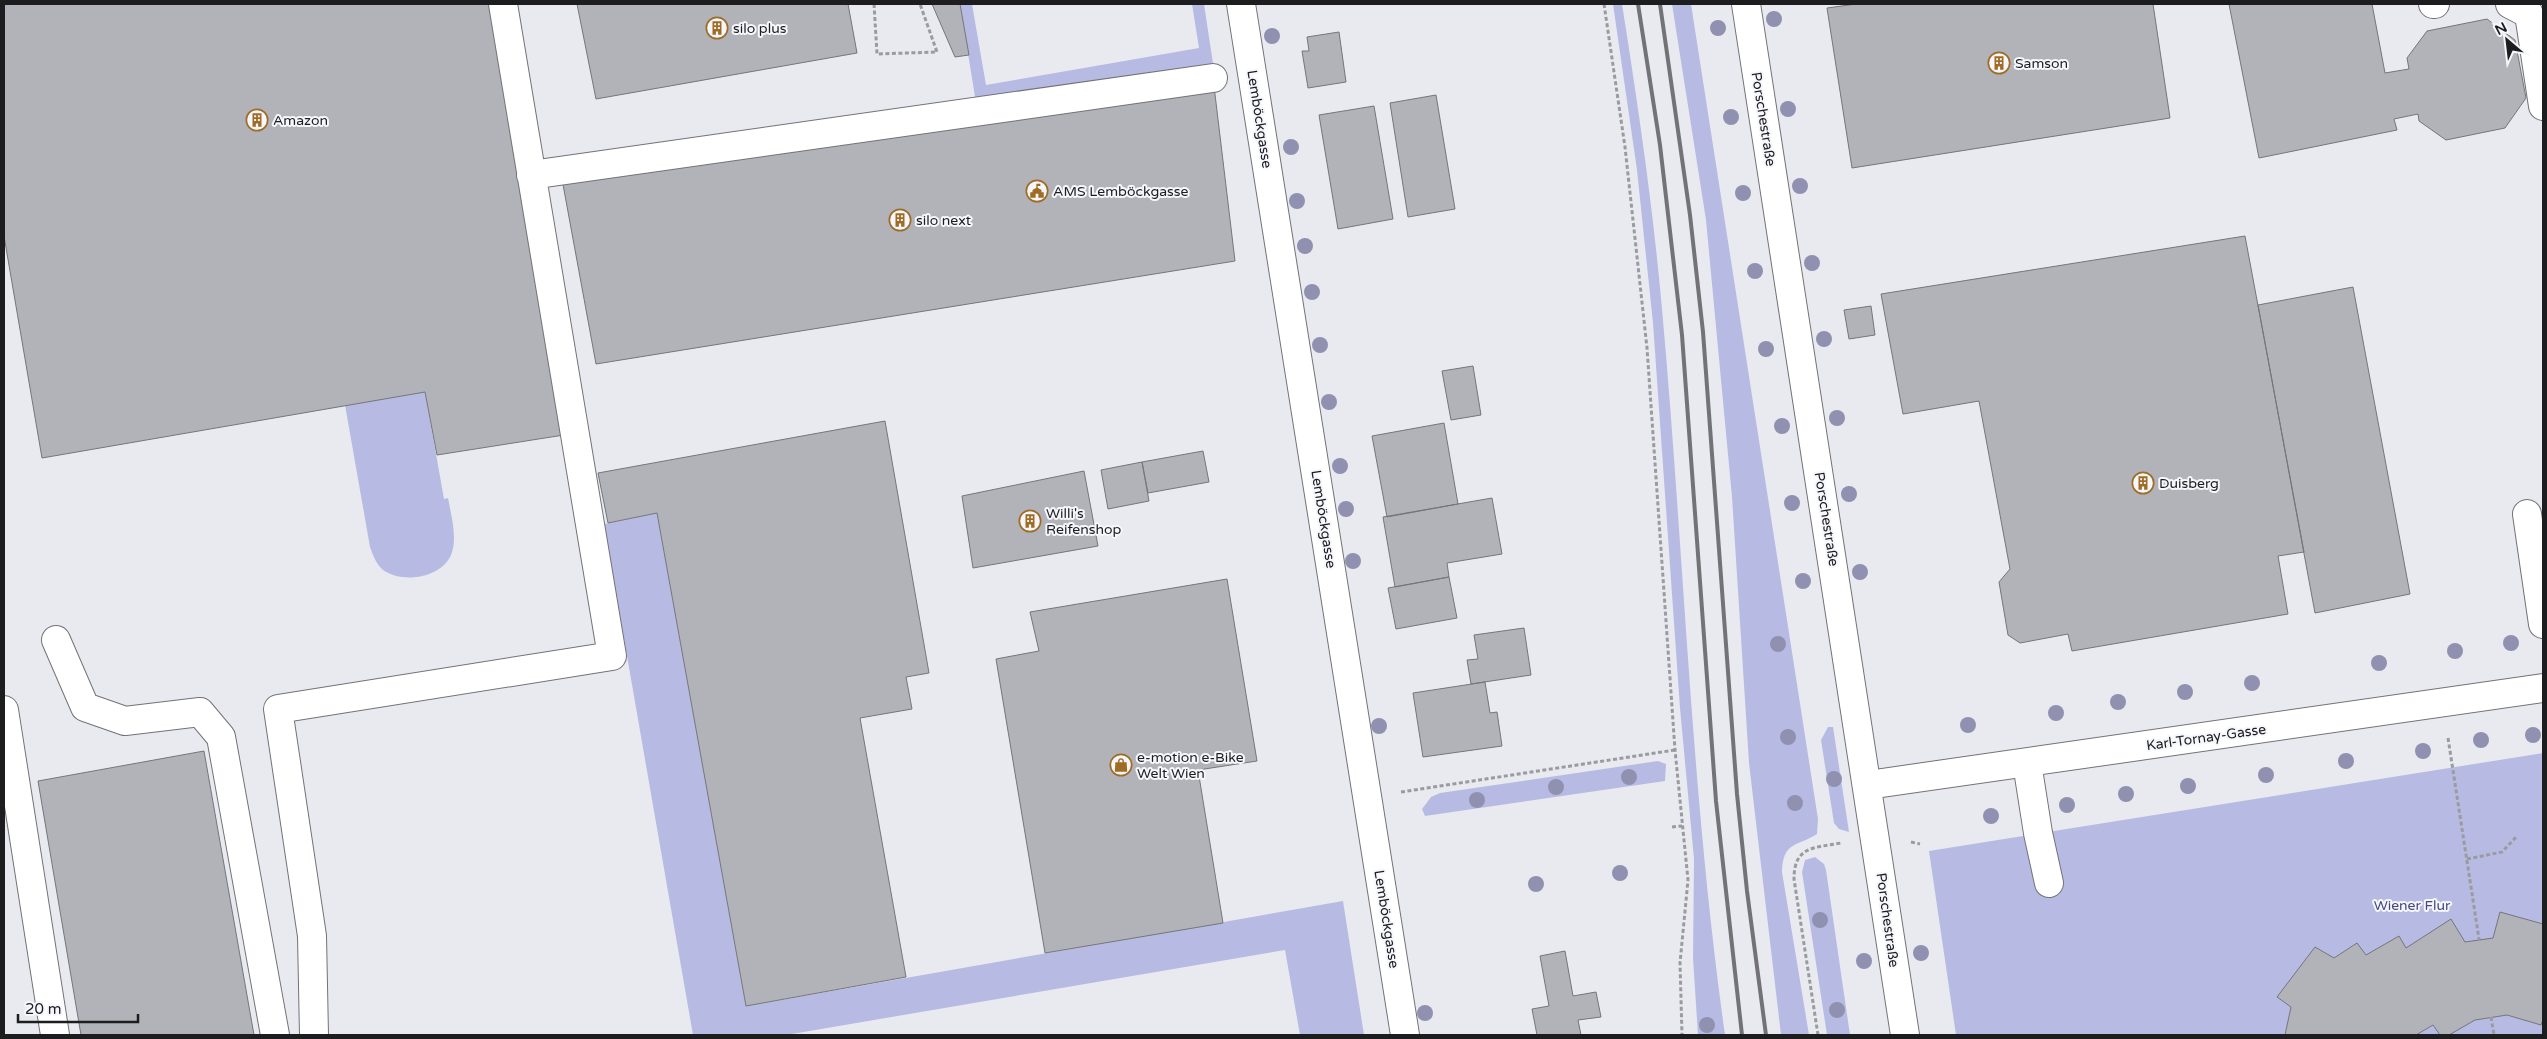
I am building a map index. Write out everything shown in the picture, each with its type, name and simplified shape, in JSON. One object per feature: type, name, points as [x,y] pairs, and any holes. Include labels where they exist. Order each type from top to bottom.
[{"type":"street","points":[[314,1035],[312,936],[278,709],[612,656],[503,4]]},
{"type":"street","name":"Lemböckgasse","points":[[1241,4],[1405,1035]]},
{"type":"street","name":"Porschestraße","points":[[1746,4],[1876,836],[1905,1035]]},
{"type":"street","points":[[2510,4],[2529,14],[2543,106]]},
{"type":"street","points":[[531,175],[1213,78]]},
{"type":"street","points":[[2527,514],[2543,624]]},
{"type":"street","points":[[56,640],[85,707],[125,721],[200,712],[221,737],[275,1035]]},
{"type":"street","name":"Karl-Tornay-Gasse","points":[[1868,785],[2543,688]]},
{"type":"street","points":[[4,710],[55,1035]]},
{"type":"street","points":[[2027,763],[2038,833],[2049,883]]},
{"type":"path","points":[[874,4],[877,54],[937,52],[920,4]]},
{"type":"path","points":[[1604,4],[1625,147],[1646,348],[1675,750],[1688,880],[1680,963],[1682,1035]]},
{"type":"path","points":[[2442,703],[2479,939]]},
{"type":"path","points":[[1368,798],[1675,750]]},
{"type":"path","points":[[1672,827],[1682,826]]},
{"type":"path","points":[[1818,1035],[1794,879],[1794,866],[1797,858],[1812,848],[1876,836],[1920,844]]},
{"type":"path","points":[[2467,859],[2502,852],[2517,836]]},
{"type":"path","points":[[2491,1017],[2494,1035]]},
{"type":"green space","points":[[960,4],[972,4],[986,85],[1199,48],[1192,4],[1204,4],[1214,70],[976,103]]},
{"type":"green space","points":[[1613,4],[1622,4],[1654,233],[1670,400],[1704,854],[1713,945],[1725,1035],[1698,1035],[1693,958],[1694,859],[1680,708],[1653,323],[1637,170]]},
{"type":"green space","points":[[1672,4],[1691,4],[1818,819],[1817,834],[1792,846],[1788,850],[1783,862],[1782,872],[1809,1035],[1781,1035],[1749,763],[1732,497],[1706,220]]},
{"type":"green space","points":[[425,392],[444,499],[448,498],[454,541],[451,555],[439,569],[421,576],[401,577],[383,570],[370,547],[345,405]]},
{"type":"green space","points":[[657,513],[746,1006],[1343,901],[1364,1035],[1300,1035],[1285,950],[786,1035],[693,1035],[604,524]]},
{"type":"green space","points":[[1828,727],[1833,727],[1849,832],[1839,829],[1834,823],[1821,740]]},
{"type":"green space","name":"Wiener Flur","points":[[2543,753],[2543,1035],[1956,1035],[1929,851]]},
{"type":"green space","points":[[1658,761],[1666,764],[1665,781],[1425,816],[1422,809],[1431,797],[1440,793]]},
{"type":"green space","points":[[1815,857],[1824,864],[1826,870],[1850,1035],[1827,1035],[1802,872],[1805,860]]},
{"type":"building","name":"Amazon","points":[[4,4],[489,4],[564,435],[437,455],[425,392],[42,458],[4,236]]},
{"type":"building","name":"silo plus","points":[[577,4],[848,4],[857,53],[596,99]]},
{"type":"building","points":[[932,4],[960,4],[969,55],[955,57]]},
{"type":"building","name":"Samson","points":[[1856,4],[2153,4],[2170,118],[1852,168],[1827,8]]},
{"type":"building","points":[[2229,4],[2372,4],[2385,73],[2409,69],[2407,58],[2427,31],[2487,19],[2515,40],[2526,98],[2505,128],[2446,140],[2419,121],[2418,114],[2394,119],[2397,130],[2259,158]]},
{"type":"building","points":[[1339,32],[1346,82],[1308,88],[1302,51],[1309,51],[1307,37]]},
{"type":"building","name":"silo next","points":[[1214,86],[1235,261],[596,364],[562,179]]},
{"type":"building","points":[[1436,95],[1455,209],[1408,217],[1390,103]]},
{"type":"building","points":[[1374,106],[1393,219],[1338,229],[1319,115]]},
{"type":"building","name":"Duisberg","points":[[2245,236],[2304,552],[2278,556],[2288,614],[2072,651],[2068,634],[2020,643],[2008,635],[1999,582],[2010,569],[1979,401],[1903,414],[1881,294]]},
{"type":"building","points":[[2353,287],[2410,594],[2315,613],[2258,305]]},
{"type":"building","points":[[1871,306],[1875,335],[1849,339],[1844,310]]},
{"type":"building","points":[[1473,366],[1481,415],[1451,420],[1442,371]]},
{"type":"building","points":[[885,421],[929,673],[906,677],[912,709],[860,718],[906,977],[746,1006],[657,513],[608,523],[598,473]]},
{"type":"building","points":[[1444,423],[1458,504],[1387,517],[1372,436]]},
{"type":"building","points":[[1203,451],[1209,482],[1148,493],[1142,462]]},
{"type":"building","points":[[1142,462],[1149,501],[1108,509],[1101,470]]},
{"type":"building","name":"Willi's Reifenshop","points":[[1084,471],[1098,546],[973,568],[962,496]]},
{"type":"building","points":[[1492,498],[1502,554],[1447,563],[1449,577],[1395,587],[1383,517]]},
{"type":"building","points":[[1449,577],[1457,618],[1396,629],[1388,588]]},
{"type":"building","name":"e-motion e-Bike Welt Wien","points":[[1227,579],[1257,761],[1198,770],[1223,923],[1045,953],[996,659],[1039,651],[1030,612]]},
{"type":"building","points":[[1524,628],[1531,675],[1471,684],[1467,660],[1478,659],[1474,635]]},
{"type":"building","points":[[1485,682],[1490,713],[1497,712],[1502,746],[1423,757],[1413,693]]},
{"type":"building","points":[[204,751],[254,1035],[81,1035],[38,781]]},
{"type":"building","points":[[2500,912],[2543,924],[2543,1020],[2541,1025],[2507,1015],[2475,1020],[2449,1035],[2440,1035],[2433,1025],[2416,1035],[2285,1035],[2291,1007],[2277,997],[2315,947],[2334,958],[2357,943],[2366,955],[2399,936],[2406,948],[2451,919],[2465,942],[2493,938]]},
{"type":"building","points":[[1565,951],[1573,996],[1596,992],[1601,1017],[1578,1020],[1581,1035],[1537,1035],[1532,1009],[1549,1006],[1540,956]]},
{"type":"railway","points":[[1638,4],[1660,145],[1682,335],[1716,801],[1742,1035]]},
{"type":"railway","points":[[1660,4],[1690,215],[1703,332],[1737,794],[1747,891],[1766,1035]]},
{"type":"place","name":"silo plus","points":[[717,28]]},
{"type":"place","name":"Samson","points":[[1999,63]]},
{"type":"place","name":"Amazon","points":[[257,120]]},
{"type":"place","name":"AMS Lemböckgasse","points":[[1037,191]]},
{"type":"place","name":"silo next","points":[[900,220]]},
{"type":"place","name":"Duisberg","points":[[2143,483]]},
{"type":"place","name":"Willi's Reifenshop","points":[[1030,521]]},
{"type":"place","name":"e-motion e-Bike Welt Wien","points":[[1121,765]]}]
